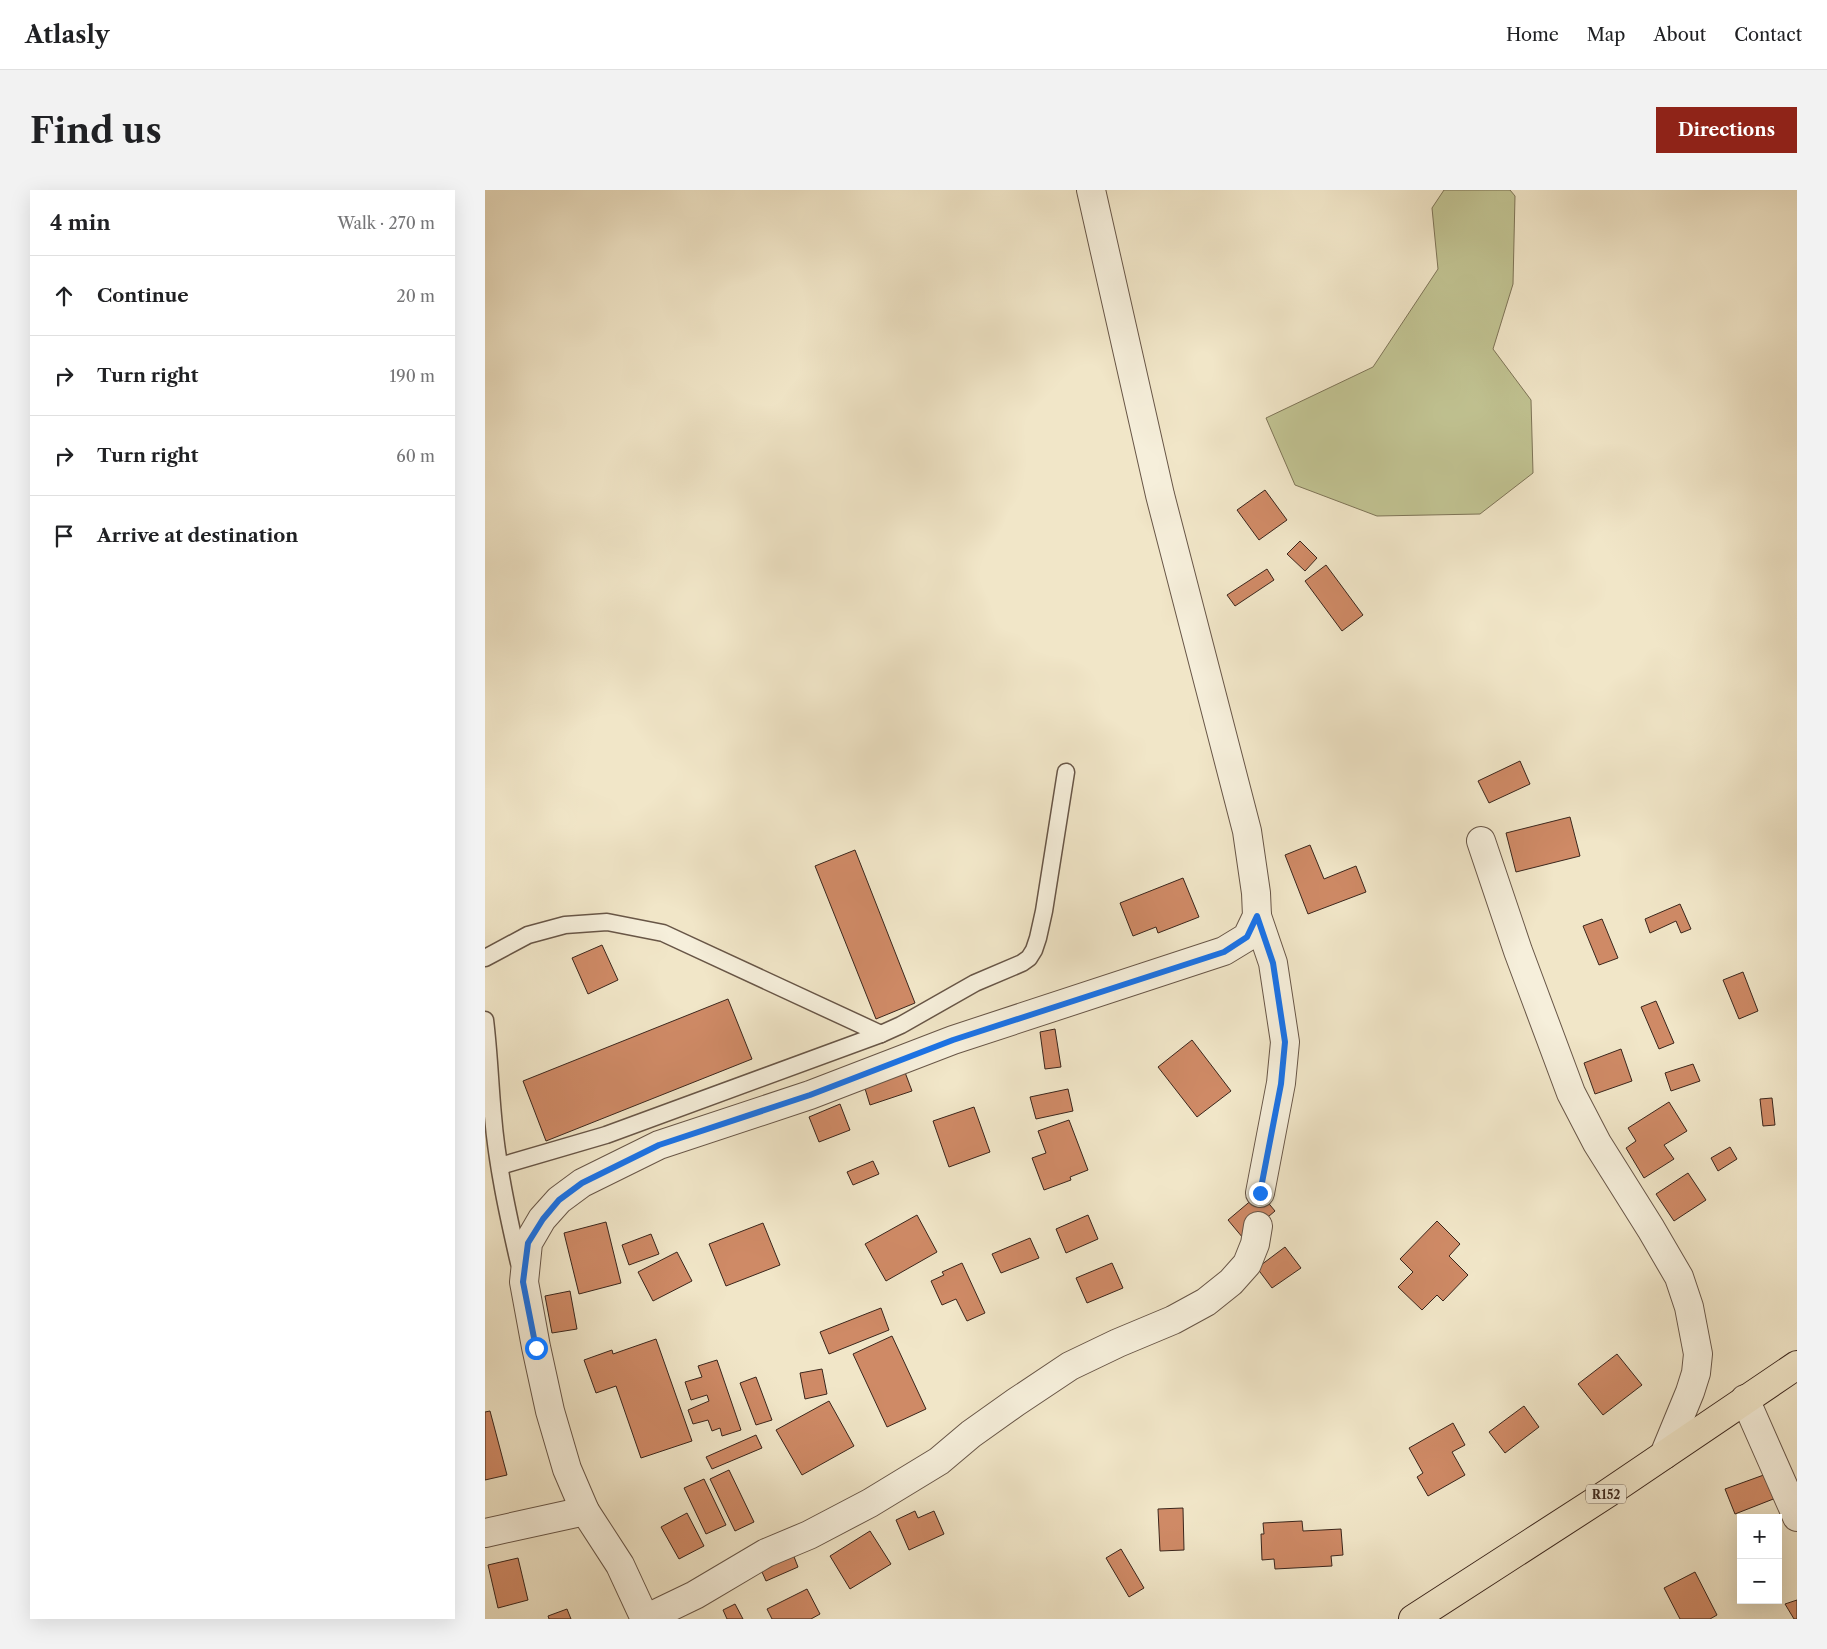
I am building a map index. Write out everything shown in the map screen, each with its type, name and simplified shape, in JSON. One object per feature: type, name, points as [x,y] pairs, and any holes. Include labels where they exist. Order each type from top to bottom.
[{"type":"main road","name":"R152","points":[[1413,1619],[1608,1493],[1797,1365]]},
{"type":"street","points":[[1091,190],[1160,495],[1247,831],[1257,893],[1257,916],[1273,963],[1285,1042],[1281,1084],[1260,1193]]},
{"type":"street","points":[[1481,841],[1518,951],[1571,1093],[1597,1143],[1679,1277],[1689,1307],[1698,1354],[1696,1373],[1664,1455]]},
{"type":"street","points":[[1257,916],[1247,937],[1224,952],[953,1040],[810,1095],[659,1145],[582,1183],[559,1200],[543,1219],[528,1243],[523,1282],[550,1411],[567,1469],[585,1511],[620,1564],[645,1619],[695,1594],[757,1557],[809,1535],[870,1503],[939,1461],[971,1434],[1070,1366],[1173,1320],[1206,1302],[1231,1282],[1247,1264],[1255,1244],[1258,1226]]},
{"type":"street","points":[[1745,1399],[1797,1517]]},
{"type":"street","points":[[485,1533],[585,1511]]},
{"type":"lane","points":[[500,1166],[606,1135],[881,1034],[901,1025],[975,983],[1022,963],[1029,958],[1034,950],[1044,911],[1066,772]]},
{"type":"lane","points":[[485,958],[528,936],[565,925],[607,922],[654,931],[663,933],[881,1034]]},
{"type":"lane","points":[[485,1021],[493,1116],[500,1166],[523,1282]]},
{"type":"green space","points":[[1444,190],[1510,190],[1515,196],[1513,284],[1493,349],[1531,400],[1533,473],[1480,514],[1377,516],[1295,485],[1266,418],[1373,367],[1438,269],[1432,208]]},
{"type":"building","points":[[1265,490],[1287,520],[1259,540],[1237,510]]},
{"type":"building","points":[[1300,541],[1317,558],[1305,571],[1287,554]]},
{"type":"building","points":[[1326,565],[1363,615],[1342,631],[1305,581]]},
{"type":"building","points":[[1267,569],[1274,580],[1235,606],[1227,595]]},
{"type":"building","points":[[1520,761],[1530,784],[1489,803],[1478,781]]},
{"type":"building","points":[[1570,817],[1580,856],[1516,872],[1506,833]]},
{"type":"building","points":[[1310,845],[1324,879],[1356,866],[1366,892],[1308,914],[1285,855]]},
{"type":"building","points":[[855,850],[915,1003],[876,1019],[815,866]]},
{"type":"building","points":[[1183,878],[1199,917],[1158,933],[1156,927],[1133,936],[1120,903]]},
{"type":"building","points":[[1680,904],[1691,929],[1681,933],[1676,921],[1650,933],[1645,919]]},
{"type":"building","points":[[1602,919],[1618,958],[1599,965],[1583,926]]},
{"type":"building","points":[[602,945],[618,980],[588,994],[572,958]]},
{"type":"building","points":[[1743,972],[1758,1011],[1739,1019],[1723,980]]},
{"type":"building","points":[[728,999],[752,1059],[546,1141],[523,1081]]},
{"type":"building","points":[[1656,1001],[1674,1043],[1659,1049],[1641,1007]]},
{"type":"building","points":[[1055,1029],[1061,1067],[1045,1069],[1040,1032]]},
{"type":"building","points":[[1192,1040],[1231,1091],[1197,1117],[1158,1067]]},
{"type":"building","points":[[1621,1049],[1632,1081],[1595,1094],[1584,1063]]},
{"type":"building","points":[[1693,1064],[1700,1081],[1671,1091],[1665,1073]]},
{"type":"building","points":[[903,1067],[912,1091],[870,1105],[863,1082]]},
{"type":"building","points":[[1068,1089],[1073,1111],[1036,1119],[1030,1097]]},
{"type":"building","points":[[1772,1098],[1775,1125],[1763,1126],[1760,1099]]},
{"type":"building","points":[[1669,1102],[1687,1131],[1664,1145],[1674,1159],[1644,1178],[1626,1148],[1636,1141],[1628,1128]]},
{"type":"building","points":[[840,1104],[850,1130],[819,1142],[809,1117]]},
{"type":"building","points":[[974,1107],[990,1152],[949,1167],[933,1121]]},
{"type":"building","points":[[1069,1120],[1088,1170],[1070,1177],[1071,1180],[1044,1190],[1032,1158],[1046,1153],[1038,1131]]},
{"type":"building","points":[[1730,1147],[1737,1159],[1718,1171],[1711,1158]]},
{"type":"building","points":[[873,1161],[879,1174],[853,1185],[847,1172]]},
{"type":"building","points":[[1688,1173],[1706,1200],[1674,1221],[1656,1194]]},
{"type":"building","points":[[1260,1193],[1275,1211],[1243,1238],[1228,1220]]},
{"type":"building","points":[[917,1215],[937,1252],[886,1281],[865,1244]]},
{"type":"building","points":[[1088,1215],[1098,1239],[1066,1253],[1056,1229]]},
{"type":"building","points":[[1437,1221],[1460,1244],[1449,1256],[1468,1275],[1443,1301],[1437,1295],[1422,1310],[1398,1287],[1413,1272],[1400,1259]]},
{"type":"building","points":[[606,1222],[621,1283],[579,1294],[564,1233]]},
{"type":"building","points":[[763,1223],[780,1265],[726,1286],[709,1244]]},
{"type":"building","points":[[651,1234],[659,1254],[629,1265],[622,1245]]},
{"type":"building","points":[[1030,1238],[1039,1258],[1001,1273],[992,1254]]},
{"type":"building","points":[[1285,1247],[1301,1268],[1272,1288],[1257,1268]]},
{"type":"building","points":[[677,1252],[692,1281],[653,1301],[638,1272]]},
{"type":"building","points":[[962,1263],[985,1313],[967,1321],[956,1299],[942,1305],[931,1281],[944,1275],[942,1272]]},
{"type":"building","points":[[1112,1263],[1123,1288],[1087,1303],[1076,1278]]},
{"type":"building","points":[[570,1291],[577,1329],[552,1333],[545,1296]]},
{"type":"building","points":[[881,1308],[889,1330],[829,1354],[820,1332]]},
{"type":"building","points":[[892,1336],[926,1409],[887,1427],[853,1354]]},
{"type":"building","points":[[656,1339],[692,1441],[641,1458],[616,1386],[596,1393],[584,1360],[612,1350],[613,1354]]},
{"type":"building","points":[[1617,1354],[1642,1385],[1603,1415],[1578,1384]]},
{"type":"building","points":[[717,1360],[741,1430],[722,1436],[720,1428],[712,1431],[708,1420],[693,1424],[688,1410],[709,1401],[707,1395],[691,1400],[685,1382],[702,1377],[698,1366]]},
{"type":"building","points":[[822,1369],[827,1394],[805,1399],[800,1373]]},
{"type":"building","points":[[756,1377],[772,1420],[756,1425],[740,1383]]},
{"type":"building","points":[[829,1401],[854,1446],[802,1475],[776,1430]]},
{"type":"building","points":[[1524,1406],[1539,1427],[1505,1453],[1489,1432]]},
{"type":"building","points":[[490,1411],[507,1475],[485,1480],[485,1412]]},
{"type":"building","points":[[1453,1423],[1465,1445],[1452,1452],[1465,1475],[1428,1496],[1417,1477],[1423,1473],[1409,1448]]},
{"type":"building","points":[[756,1435],[762,1448],[712,1469],[706,1457]]},
{"type":"building","points":[[729,1470],[754,1522],[735,1531],[710,1479]]},
{"type":"building","points":[[1772,1472],[1781,1496],[1735,1514],[1725,1489]]},
{"type":"building","points":[[704,1479],[726,1525],[706,1534],[684,1488]]},
{"type":"building","points":[[1183,1508],[1184,1550],[1160,1551],[1158,1509]]},
{"type":"building","points":[[915,1511],[918,1518],[934,1511],[944,1534],[909,1550],[896,1520]]},
{"type":"building","points":[[687,1513],[704,1546],[679,1559],[661,1527]]},
{"type":"building","points":[[1302,1521],[1303,1531],[1341,1529],[1343,1555],[1331,1556],[1332,1566],[1275,1569],[1274,1559],[1262,1560],[1261,1534],[1264,1534],[1263,1523]]},
{"type":"building","points":[[870,1531],[891,1564],[850,1589],[830,1556]]},
{"type":"building","points":[[791,1549],[798,1567],[766,1581],[758,1563]]},
{"type":"building","points":[[1121,1549],[1144,1588],[1129,1597],[1106,1558]]},
{"type":"building","points":[[518,1558],[528,1600],[498,1608],[488,1565]]},
{"type":"building","points":[[1695,1572],[1717,1615],[1710,1619],[1680,1619],[1664,1588]]},
{"type":"building","points":[[807,1589],[820,1614],[811,1619],[772,1619],[767,1609]]},
{"type":"building","points":[[1797,1600],[1797,1619],[1794,1619],[1785,1604]]},
{"type":"building","points":[[735,1604],[743,1619],[727,1619],[723,1610]]},
{"type":"building","points":[[567,1609],[571,1619],[549,1619],[548,1616]]},
{"type":"route","points":[[536,1348],[523,1282],[528,1243],[543,1219],[559,1200],[582,1183],[659,1145],[810,1095],[953,1040],[1224,952],[1247,937],[1257,916],[1273,963],[1285,1042],[1281,1084],[1260,1193]]}]
